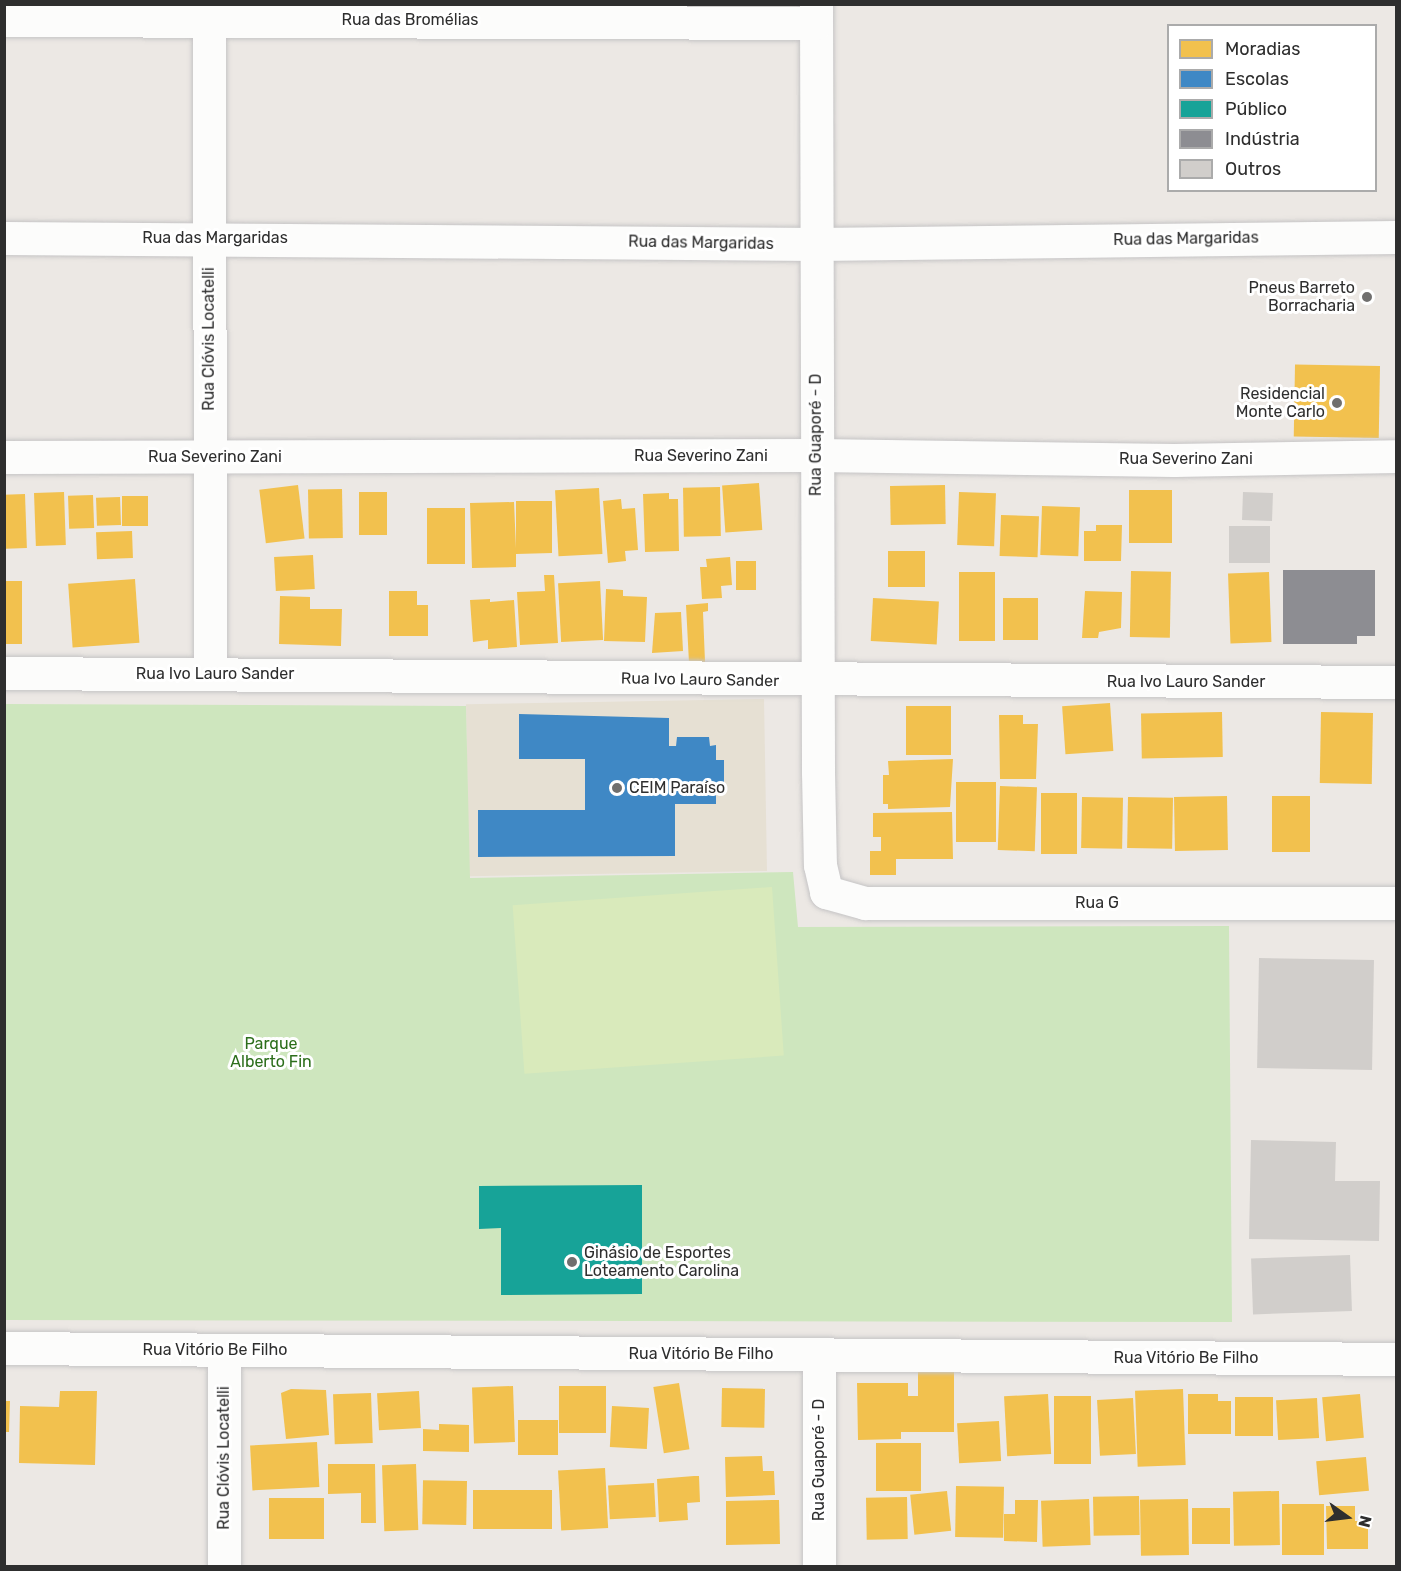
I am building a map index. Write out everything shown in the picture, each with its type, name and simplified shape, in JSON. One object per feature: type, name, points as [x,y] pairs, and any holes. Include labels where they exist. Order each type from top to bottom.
[{"type":"street","name":"Rua das Bromélias","points":[[4,20],[209,12],[816,14]]},
{"type":"street","name":"Rua Clóvis Locatelli","points":[[209,12],[210,673]]},
{"type":"street","name":"Rua Guaporé - D","points":[[816,14],[816,455],[820,865]]},
{"type":"street","name":"Rua das Margaridas","points":[[4,238],[816,244],[1396,237]]},
{"type":"street","name":"Rua Severino Zani","points":[[4,457],[816,455],[1174,460],[1396,456]]},
{"type":"street","name":"Rua Ivo Lauro Sander","points":[[4,673],[210,673],[818,681],[1396,682]]},
{"type":"street","name":"Rua G","points":[[820,865],[826,892],[865,903],[1396,903]]},
{"type":"street","name":"Rua Vitório Be Filho","points":[[4,1348],[1396,1359]]},
{"type":"street","name":"Rua Clóvis Locatelli","points":[[224,1350],[224,1566]]},
{"type":"street","name":"Rua Guaporé - D","points":[[819,1354],[819,1566]]},
{"type":"shaded area","name":"CEIM Paraíso","points":[[764,699],[767,871],[469,876],[466,704]]},
{"type":"green space","name":"Parque Alberto Fin","points":[[5,704],[466,706],[470,878],[793,872],[798,927],[1229,926],[1232,1322],[5,1320]]},
{"type":"green space","points":[[772,887],[784,1056],[524,1074],[513,905]]},
{"type":"building: Moradias","name":"Residencial Monte Carlo","points":[[1295,365],[1380,366],[1379,438],[1294,437]]},
{"type":"building: Moradias","points":[[759,483],[762,530],[725,532],[722,486]]},
{"type":"building: Moradias","points":[[298,485],[305,539],[266,543],[259,490]]},
{"type":"building: Moradias","points":[[945,485],[946,524],[891,525],[890,486]]},
{"type":"building: Moradias","points":[[720,487],[721,536],[684,537],[683,488]]},
{"type":"building: Moradias","points":[[599,488],[602,554],[559,556],[555,490]]},
{"type":"building: Moradias","points":[[342,489],[343,538],[309,539],[308,490]]},
{"type":"building: Moradias","points":[[1129,490],[1172,490],[1172,543],[1129,543]]},
{"type":"building: Moradias","points":[[64,492],[66,545],[36,546],[34,493]]},
{"type":"building: Moradias","points":[[359,492],[387,492],[387,535],[359,535]]},
{"type":"building: Moradias","points":[[959,492],[996,493],[994,546],[957,545]]},
{"type":"building: Moradias","points":[[669,493],[669,499],[678,499],[679,551],[645,552],[643,494]]},
{"type":"building: Moradias","points":[[25,494],[27,548],[6,549],[4,495]]},
{"type":"building: Moradias","points":[[93,495],[94,528],[69,529],[68,496]]},
{"type":"building: Moradias","points":[[122,496],[148,496],[148,526],[122,526]]},
{"type":"building: Moradias","points":[[120,497],[121,525],[97,526],[96,498]]},
{"type":"building: Moradias","points":[[621,499],[622,509],[635,508],[638,550],[625,551],[626,561],[608,563],[603,501]]},
{"type":"building: Moradias","points":[[516,501],[552,501],[552,553],[516,554],[516,567],[472,568],[470,503],[514,502],[516,548]]},
{"type":"building: Moradias","points":[[1042,506],[1080,507],[1078,556],[1040,555]]},
{"type":"building: Moradias","points":[[427,508],[465,508],[465,564],[427,564]]},
{"type":"building: Moradias","points":[[1001,515],[1039,516],[1038,557],[1000,556]]},
{"type":"building: Moradias","points":[[1096,525],[1122,525],[1121,561],[1084,561],[1084,531],[1096,531]]},
{"type":"building: Moradias","points":[[132,531],[133,558],[97,559],[96,532]]},
{"type":"building: Moradias","points":[[888,551],[925,551],[925,587],[888,587]]},
{"type":"building: Moradias","points":[[313,555],[315,589],[276,591],[274,557]]},
{"type":"building: Moradias","points":[[730,557],[732,585],[721,586],[722,598],[702,599],[700,567],[707,567],[706,559]]},
{"type":"building: Moradias","points":[[736,561],[756,561],[756,590],[736,590]]},
{"type":"building: Moradias","points":[[1131,571],[1171,572],[1170,638],[1130,637]]},
{"type":"building: Moradias","points":[[959,572],[995,572],[995,641],[959,641]]},
{"type":"building: Moradias","points":[[1269,572],[1271,642],[1230,643],[1228,573]]},
{"type":"building: Moradias","points":[[544,575],[554,575],[558,643],[520,645],[517,592],[545,591]]},
{"type":"building: Moradias","points":[[135,579],[139,643],[73,648],[68,584]]},
{"type":"building: Moradias","points":[[4,581],[22,581],[22,644],[4,644]]},
{"type":"building: Moradias","points":[[600,581],[603,640],[561,642],[558,583]]},
{"type":"building: Moradias","points":[[606,589],[623,590],[623,596],[647,597],[645,642],[604,641]]},
{"type":"building: Moradias","points":[[389,591],[417,591],[417,605],[428,605],[428,636],[389,636]]},
{"type":"building: Moradias","points":[[1085,591],[1122,592],[1121,628],[1099,632],[1098,638],[1082,638]]},
{"type":"building: Moradias","points":[[280,596],[310,597],[310,609],[342,609],[341,646],[279,644]]},
{"type":"building: Moradias","points":[[873,598],[939,601],[937,644],[871,641]]},
{"type":"building: Moradias","points":[[1003,598],[1038,598],[1038,640],[1003,640]]},
{"type":"building: Moradias","points":[[490,599],[490,602],[514,600],[517,647],[488,649],[488,640],[473,642],[470,600]]},
{"type":"building: Moradias","points":[[708,603],[708,611],[703,612],[705,662],[689,663],[686,605]]},
{"type":"building: Moradias","points":[[681,612],[683,651],[652,653],[655,613]]},
{"type":"building: Moradias","points":[[1110,703],[1113,751],[1065,754],[1062,706]]},
{"type":"building: Moradias","points":[[906,706],[951,706],[951,755],[906,755]]},
{"type":"building: Moradias","points":[[1222,712],[1223,757],[1142,758],[1141,713]]},
{"type":"building: Moradias","points":[[1321,712],[1373,713],[1372,784],[1320,783]]},
{"type":"building: Moradias","points":[[999,715],[1023,715],[1023,724],[1038,724],[1036,779],[1000,779]]},
{"type":"building: Moradias","points":[[953,759],[950,807],[888,809],[888,804],[883,804],[883,775],[889,775],[888,761]]},
{"type":"building: Moradias","points":[[956,782],[996,782],[996,842],[956,842]]},
{"type":"building: Moradias","points":[[1000,786],[1037,787],[1035,851],[998,850]]},
{"type":"building: Moradias","points":[[1041,793],[1077,793],[1077,854],[1041,854]]},
{"type":"building: Moradias","points":[[1227,796],[1228,850],[1175,851],[1174,797]]},
{"type":"building: Moradias","points":[[1272,796],[1310,796],[1310,852],[1272,852]]},
{"type":"building: Moradias","points":[[1082,797],[1123,798],[1122,849],[1081,848]]},
{"type":"building: Moradias","points":[[1128,797],[1173,798],[1172,849],[1127,848]]},
{"type":"building: Moradias","points":[[952,812],[953,859],[896,859],[896,875],[870,875],[870,851],[881,851],[881,837],[873,837],[873,813]]},
{"type":"building: Moradias","points":[[918,1371],[954,1371],[954,1432],[901,1432],[901,1439],[858,1440],[857,1383],[908,1383],[908,1396],[918,1396]]},
{"type":"building: Moradias","points":[[679,1383],[689,1449],[664,1453],[653,1387]]},
{"type":"building: Moradias","points":[[513,1386],[515,1442],[474,1443],[472,1387]]},
{"type":"building: Moradias","points":[[559,1386],[606,1386],[606,1433],[559,1433]]},
{"type":"building: Moradias","points":[[722,1388],[765,1389],[764,1428],[721,1427]]},
{"type":"building: Moradias","points":[[291,1389],[326,1390],[329,1435],[286,1439],[281,1393]]},
{"type":"building: Moradias","points":[[1183,1389],[1186,1465],[1138,1467],[1135,1391]]},
{"type":"building: Moradias","points":[[60,1391],[97,1391],[95,1465],[19,1463],[20,1406],[59,1407]]},
{"type":"building: Moradias","points":[[419,1391],[421,1428],[379,1430],[377,1393]]},
{"type":"building: Moradias","points":[[371,1393],[373,1443],[335,1444],[333,1394]]},
{"type":"building: Moradias","points":[[1048,1394],[1051,1454],[1007,1456],[1004,1396]]},
{"type":"building: Moradias","points":[[1188,1394],[1218,1394],[1218,1401],[1231,1401],[1231,1434],[1188,1434]]},
{"type":"building: Moradias","points":[[1360,1394],[1364,1438],[1326,1441],[1322,1397]]},
{"type":"building: Moradias","points":[[1054,1396],[1091,1396],[1091,1464],[1054,1464]]},
{"type":"building: Moradias","points":[[1235,1397],[1273,1397],[1273,1436],[1235,1436]]},
{"type":"building: Moradias","points":[[1133,1398],[1136,1454],[1100,1456],[1097,1400]]},
{"type":"building: Moradias","points":[[1317,1398],[1319,1438],[1278,1440],[1276,1400]]},
{"type":"building: Moradias","points":[[4,1401],[10,1401],[9,1432],[4,1432]]},
{"type":"building: Moradias","points":[[612,1406],[649,1408],[647,1449],[610,1447]]},
{"type":"building: Moradias","points":[[518,1420],[558,1420],[558,1455],[518,1455]]},
{"type":"building: Moradias","points":[[999,1421],[1001,1461],[959,1463],[957,1423]]},
{"type":"building: Moradias","points":[[439,1424],[469,1425],[469,1452],[423,1451],[423,1429],[439,1430]]},
{"type":"building: Moradias","points":[[317,1442],[319,1487],[252,1490],[250,1446]]},
{"type":"building: Moradias","points":[[876,1443],[921,1443],[921,1491],[876,1491]]},
{"type":"building: Moradias","points":[[762,1456],[763,1471],[774,1471],[775,1495],[726,1497],[725,1457]]},
{"type":"building: Moradias","points":[[1366,1457],[1369,1491],[1319,1495],[1316,1461]]},
{"type":"building: Moradias","points":[[328,1464],[375,1464],[376,1523],[361,1523],[361,1493],[328,1494]]},
{"type":"building: Moradias","points":[[416,1464],[418,1530],[384,1531],[382,1465]]},
{"type":"building: Moradias","points":[[605,1468],[608,1528],[561,1530],[558,1470]]},
{"type":"building: Moradias","points":[[699,1476],[700,1502],[687,1503],[688,1520],[659,1522],[657,1479]]},
{"type":"building: Moradias","points":[[423,1480],[467,1481],[466,1525],[422,1524]]},
{"type":"building: Moradias","points":[[654,1483],[656,1517],[610,1519],[608,1485]]},
{"type":"building: Moradias","points":[[956,1486],[1004,1487],[1003,1538],[955,1537]]},
{"type":"building: Moradias","points":[[473,1490],[552,1490],[552,1529],[473,1529]]},
{"type":"building: Moradias","points":[[947,1491],[951,1531],[914,1535],[910,1495]]},
{"type":"building: Moradias","points":[[1279,1491],[1280,1545],[1234,1546],[1233,1492]]},
{"type":"building: Moradias","points":[[1139,1496],[1140,1535],[1094,1536],[1093,1497]]},
{"type":"building: Moradias","points":[[907,1497],[908,1539],[867,1540],[866,1498]]},
{"type":"building: Moradias","points":[[269,1498],[324,1498],[324,1539],[269,1539]]},
{"type":"building: Moradias","points":[[1089,1499],[1091,1545],[1043,1547],[1041,1501]]},
{"type":"building: Moradias","points":[[1188,1499],[1189,1555],[1141,1556],[1140,1500]]},
{"type":"building: Moradias","points":[[779,1500],[780,1544],[726,1545],[726,1501]]},
{"type":"building: Moradias","points":[[1015,1500],[1038,1500],[1037,1542],[1004,1541],[1004,1514],[1015,1514]]},
{"type":"building: Moradias","points":[[1282,1504],[1324,1504],[1324,1555],[1282,1555]]},
{"type":"building: Moradias","points":[[1326,1506],[1355,1506],[1355,1521],[1368,1521],[1368,1549],[1327,1549]]},
{"type":"building: Moradias","points":[[1192,1508],[1230,1508],[1230,1544],[1192,1544]]},
{"type":"building: Escolas","points":[[519,714],[669,718],[669,746],[676,746],[677,737],[709,737],[710,746],[716,745],[716,760],[724,760],[724,790],[716,790],[716,804],[675,804],[675,856],[478,857],[478,810],[585,810],[585,759],[519,759]]},
{"type":"building: Público","name":"Ginásio de Esportes Loteamento Carolina","points":[[642,1185],[642,1294],[501,1295],[501,1228],[479,1229],[479,1186]]},
{"type":"building: Indústria","points":[[1283,570],[1375,570],[1375,636],[1357,636],[1357,644],[1283,644]]},
{"type":"building: Outros","points":[[1243,492],[1273,493],[1272,521],[1242,520]]},
{"type":"building: Outros","points":[[1229,526],[1270,526],[1270,563],[1229,563]]},
{"type":"building: Outros","points":[[1259,958],[1374,960],[1372,1070],[1257,1068]]},
{"type":"building: Outros","points":[[1251,1140],[1336,1142],[1335,1181],[1380,1181],[1379,1241],[1249,1239]]},
{"type":"building: Outros","points":[[1350,1255],[1352,1311],[1253,1314],[1251,1258]]},
{"type":"place","name":"Pneus Barreto Borracharia","points":[[1367,297]]},
{"type":"place","name":"Residencial Monte Carlo","points":[[1337,403]]},
{"type":"place","name":"CEIM Paraíso","points":[[617,788]]},
{"type":"place","name":"Ginásio de Esportes Loteamento Carolina","points":[[572,1262]]}]
